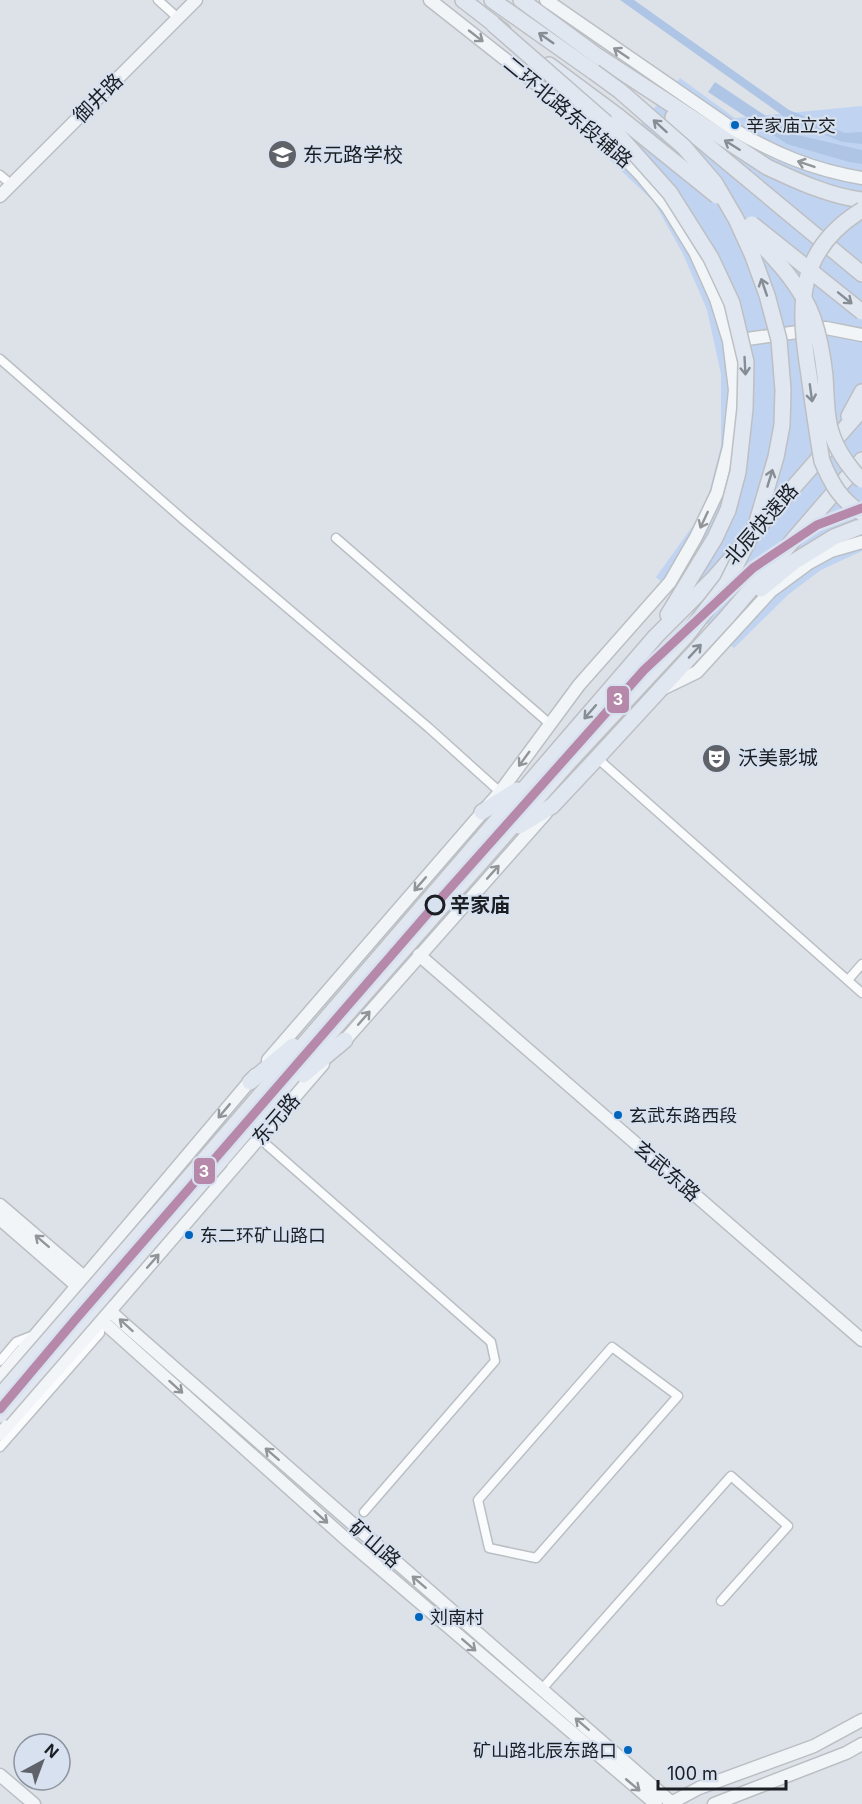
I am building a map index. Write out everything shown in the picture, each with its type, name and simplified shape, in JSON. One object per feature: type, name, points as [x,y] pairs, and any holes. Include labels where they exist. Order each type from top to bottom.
[{"type":"highway","points":[[463,0],[619,117],[862,312]]},
{"type":"highway","points":[[0,1396],[216,1155],[269,1103],[503,836],[686,636],[727,583],[756,525],[776,457],[782,425],[783,390],[779,340],[767,295],[736,219],[708,174],[684,147],[620,91],[492,0]]},
{"type":"highway","points":[[521,0],[596,55],[862,274]]},
{"type":"highway","points":[[0,1415],[326,1019],[656,636],[715,538],[728,510],[738,472],[745,409],[746,362],[732,303],[711,258],[670,193],[612,128],[493,24]]},
{"type":"highway","points":[[596,55],[767,167],[828,192],[862,200]]},
{"type":"highway","points":[[717,195],[786,272],[804,298],[813,318],[818,339],[830,431],[841,455],[862,480]]},
{"type":"highway","points":[[862,210],[837,228],[826,240],[816,257],[808,274],[804,291],[803,319],[804,341],[822,461],[840,495],[853,508],[862,513]]},
{"type":"highway","points":[[837,437],[862,392]]},
{"type":"highway","name":"北辰快速路","points":[[656,636],[715,577],[862,409]]},
{"type":"highway","name":"北辰快速路","points":[[503,836],[552,806],[726,618],[861,460]]},
{"type":"highway","points":[[726,618],[795,561],[834,537],[862,525]]},
{"type":"highway","points":[[482,812],[530,782]]},
{"type":"highway","points":[[250,1082],[326,1019]]},
{"type":"highway","points":[[269,1103],[345,1040]]},
{"type":"main road","name":"御井路","points":[[0,196],[196,0]]},
{"type":"main road","name":"二环北路东段辅路","points":[[430,0],[605,138],[640,174],[668,208],[695,252],[716,299],[729,341],[735,390],[729,447],[717,493],[696,537],[670,582],[579,685],[500,792]]},
{"type":"main road","points":[[546,0],[733,129],[765,148],[818,168],[862,178]]},
{"type":"main road","points":[[729,341],[826,328],[862,335]]},
{"type":"main road","points":[[658,692],[697,672],[771,591],[799,570],[831,551],[862,542]]},
{"type":"main road","points":[[0,1377],[500,792]]},
{"type":"main road","name":"东元路","points":[[0,1434],[552,806]]},
{"type":"main road","name":"玄武东路","points":[[419,955],[862,1340]]},
{"type":"main road","points":[[0,1205],[81,1281]]},
{"type":"main road","points":[[0,1219],[81,1281]]},
{"type":"main road","name":"矿山路","points":[[81,1281],[110,1311],[671,1803]]},
{"type":"main road","name":"矿山路","points":[[81,1281],[101,1320],[348,1541],[656,1804]]},
{"type":"main road","points":[[671,1803],[699,1788],[814,1746],[862,1720]]},
{"type":"main road","points":[[714,1804],[827,1761],[862,1744]]},
{"type":"main road","points":[[0,1775],[34,1804]]},
{"type":"street","points":[[158,0],[178,18]]},
{"type":"street","points":[[0,175],[11,184]]},
{"type":"street","points":[[0,359],[185,521],[429,728],[500,792]]},
{"type":"street","points":[[336,538],[550,724]]},
{"type":"street","points":[[597,758],[862,993]]},
{"type":"street","points":[[848,980],[862,964]]},
{"type":"street","points":[[259,1138],[491,1342],[495,1360],[364,1512]]},
{"type":"street","points":[[0,1447],[100,1333],[101,1320]]},
{"type":"street","points":[[0,1361],[16,1342],[37,1333]]},
{"type":"street","points":[[612,1347],[678,1396],[536,1558],[489,1548],[478,1500],[612,1347]]},
{"type":"street","points":[[542,1689],[731,1476],[788,1526],[721,1601]]},
{"type":"shaded area","points":[[620,0],[634,0],[789,110],[845,133],[862,132],[862,144],[842,142],[789,120]]},
{"type":"shaded area","points":[[680,78],[735,118],[862,106],[862,551],[821,570],[789,594],[734,648],[656,577],[705,509],[721,446],[721,374],[707,310],[683,254],[654,202],[610,160]]},
{"type":"shaded area","points":[[715,82],[793,134],[862,150],[862,164],[787,144],[708,92]]},
{"type":"transit line","name":"3","points":[[0,1409],[435,905],[644,670],[753,568],[817,525],[862,508]]},
{"type":"place","name":"辛家庙立交","points":[[735,125]]},
{"type":"place","name":"东元路学校","points":[[282,155]]},
{"type":"place","name":"沃美影城","points":[[717,758]]},
{"type":"place","name":"辛家庙","points":[[435,905]]},
{"type":"place","name":"玄武东路西段","points":[[618,1115]]},
{"type":"place","name":"东二环矿山路口","points":[[189,1235]]},
{"type":"place","name":"刘南村","points":[[419,1617]]},
{"type":"place","name":"矿山路北辰东路口","points":[[628,1750]]}]
